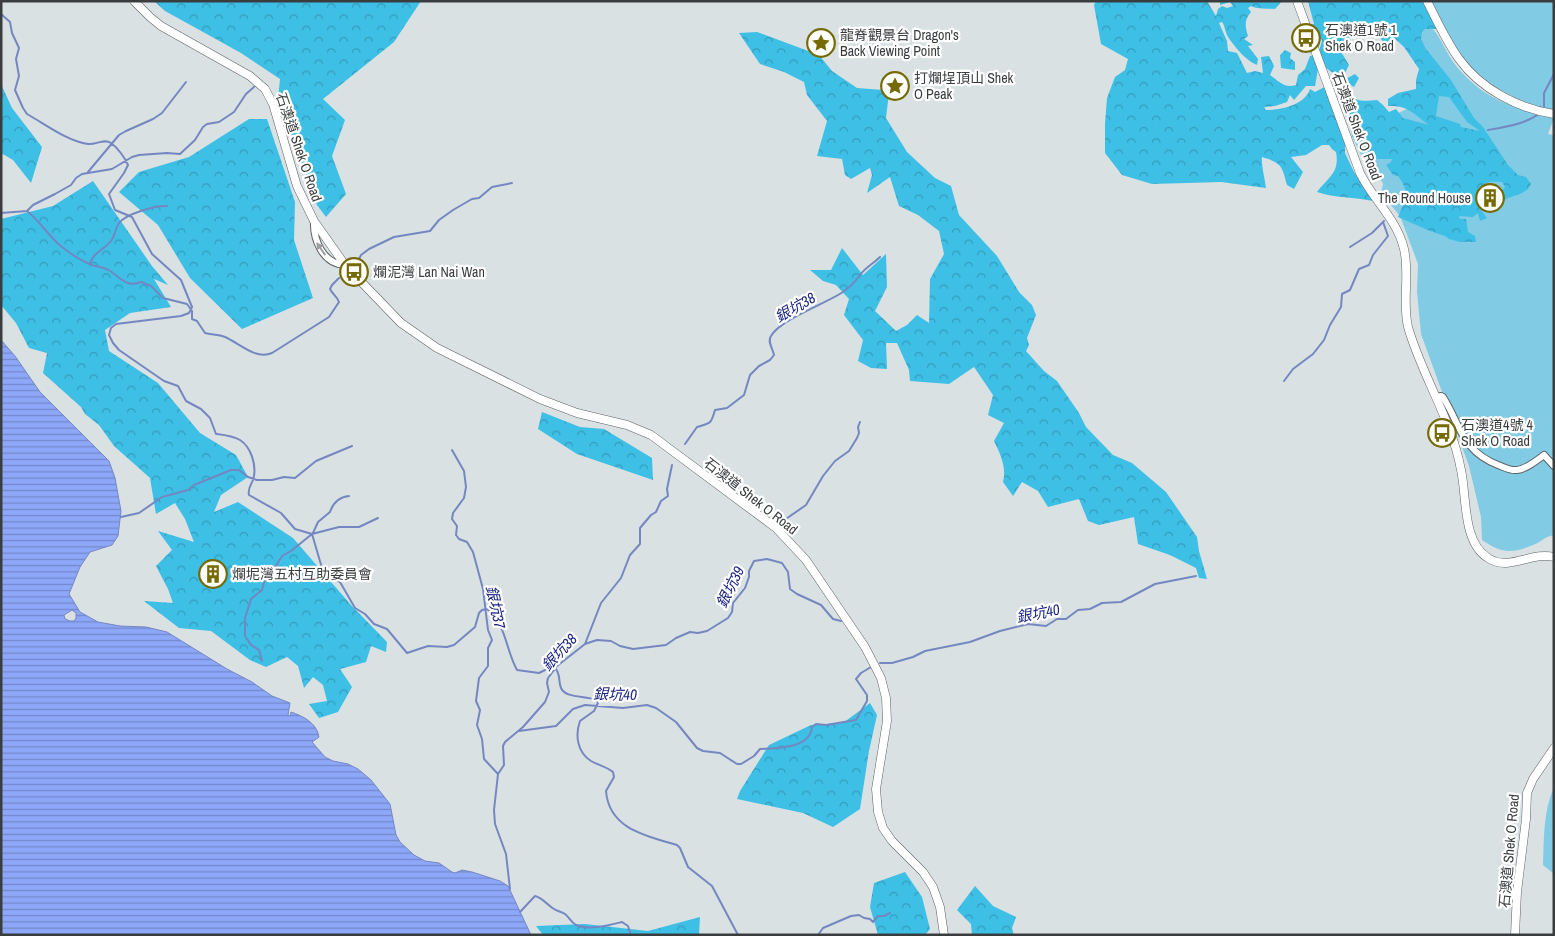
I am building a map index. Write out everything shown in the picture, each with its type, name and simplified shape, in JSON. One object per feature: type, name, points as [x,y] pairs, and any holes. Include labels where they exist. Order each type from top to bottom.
[{"type":"street","name":"石澳道 Shek O Road","points":[[134,1],[150,18],[250,76],[265,89],[273,104],[297,186],[314,222],[344,265],[394,317],[425,341],[552,405],[586,416],[626,425],[651,435],[771,524],[797,548],[818,575],[865,647],[881,678],[886,698],[887,720],[876,789],[878,812],[883,828],[892,841],[923,872],[933,887],[940,907],[944,935]]},
{"type":"street","name":"石澳道 Shek O Road","points":[[1297,1],[1360,173],[1371,193],[1396,226],[1401,238],[1407,269],[1405,310],[1408,327],[1458,454],[1470,531],[1478,549],[1488,558],[1502,563],[1513,563],[1536,555],[1554,557]]},
{"type":"street","points":[[1427,1],[1453,50],[1476,77],[1507,99],[1531,109],[1554,114]]},
{"type":"street","points":[[1436,397],[1443,397],[1472,449],[1484,460],[1517,470],[1544,455],[1554,466]]},
{"type":"street","name":"石澳道 Shek O Road","points":[[1515,935],[1517,892],[1526,819],[1527,793],[1533,779],[1554,748]]},
{"type":"shaded area","points":[[1432,1],[1554,1],[1554,110],[1530,104],[1504,92],[1471,69],[1449,39]]},
{"type":"shaded area","points":[[1432,28],[1457,67],[1479,88],[1513,106],[1554,118],[1548,134],[1554,135],[1554,535],[1536,544],[1512,551],[1495,548],[1482,540],[1481,517],[1469,466],[1421,334],[1417,292],[1418,264],[1400,216],[1381,193],[1383,184],[1372,162],[1361,155],[1352,136],[1453,86],[1426,50],[1421,39],[1425,29]]},
{"type":"shaded area","points":[[1,340],[15,356],[40,392],[109,461],[115,478],[121,511],[118,536],[112,545],[90,552],[80,567],[69,594],[80,612],[98,622],[120,626],[146,627],[167,632],[252,682],[272,696],[290,703],[288,715],[290,716],[291,712],[305,718],[312,724],[319,737],[312,742],[325,757],[358,769],[371,780],[390,804],[396,835],[400,842],[414,855],[425,861],[439,863],[452,872],[455,873],[462,870],[472,872],[500,881],[508,886],[531,935],[1,935]],"holes":[[[72,610],[76,613],[74,621],[65,619],[64,615]]]},
{"type":"shaded area","points":[[1554,787],[1554,874],[1543,865],[1546,816]]},
{"type":"green space","points":[[154,1],[421,1],[394,42],[323,99],[345,120],[332,156],[346,194],[326,217],[317,205],[278,99],[280,79],[241,53],[165,11]]},
{"type":"green space","points":[[1096,1],[1207,1],[1216,16],[1218,9],[1222,6],[1227,8],[1233,6],[1230,2],[1220,5],[1220,1],[1282,1],[1275,9],[1251,6],[1248,8],[1251,12],[1246,23],[1248,36],[1244,39],[1253,45],[1248,46],[1258,59],[1257,65],[1241,53],[1228,37],[1222,22],[1219,23],[1227,41],[1228,51],[1237,53],[1247,73],[1255,71],[1263,73],[1261,57],[1269,56],[1274,66],[1270,75],[1282,84],[1292,86],[1296,85],[1298,75],[1305,69],[1310,56],[1318,54],[1322,41],[1319,33],[1310,31],[1307,26],[1314,24],[1308,1],[1432,1],[1442,29],[1425,29],[1421,39],[1426,49],[1451,80],[1474,118],[1483,127],[1508,165],[1518,175],[1526,177],[1531,184],[1525,191],[1500,203],[1497,197],[1505,187],[1502,182],[1490,182],[1479,188],[1482,199],[1480,209],[1487,218],[1480,221],[1478,213],[1473,217],[1459,216],[1460,219],[1466,219],[1468,232],[1475,236],[1476,242],[1460,242],[1449,239],[1398,217],[1405,201],[1406,192],[1398,176],[1393,175],[1386,165],[1392,159],[1374,159],[1352,136],[1348,117],[1340,100],[1336,84],[1355,74],[1359,78],[1354,87],[1349,84],[1343,87],[1353,98],[1366,101],[1377,100],[1389,112],[1396,109],[1403,118],[1429,125],[1406,109],[1388,106],[1388,99],[1398,93],[1416,89],[1419,69],[1404,47],[1392,36],[1384,47],[1382,40],[1369,29],[1359,31],[1337,45],[1349,65],[1345,73],[1339,77],[1323,66],[1318,69],[1315,86],[1306,86],[1294,100],[1290,95],[1287,102],[1264,107],[1266,110],[1272,110],[1292,106],[1303,99],[1310,89],[1315,92],[1330,84],[1338,101],[1345,125],[1345,153],[1354,172],[1373,201],[1317,192],[1335,170],[1336,152],[1329,145],[1322,145],[1306,155],[1291,157],[1303,172],[1294,189],[1287,185],[1284,173],[1277,163],[1262,157],[1266,188],[1221,182],[1152,184],[1122,175],[1105,153],[1105,124],[1107,98],[1115,77],[1125,70],[1128,59],[1101,44],[1094,5]],"holes":[[[1439,96],[1449,97],[1467,122],[1480,131],[1461,127],[1460,124],[1436,116]]]},
{"type":"green space","points":[[1299,28],[1304,31],[1305,35],[1314,39],[1316,48],[1311,53],[1306,48],[1302,53],[1296,48]]},
{"type":"green space","points":[[757,32],[819,55],[832,71],[857,88],[883,90],[889,93],[886,118],[907,152],[935,178],[951,186],[959,215],[997,256],[1019,292],[1032,305],[1036,315],[1027,338],[1029,345],[1026,351],[1044,371],[1057,381],[1079,413],[1086,427],[1113,455],[1132,463],[1166,492],[1197,537],[1207,579],[1199,578],[1196,568],[1170,555],[1138,544],[1134,517],[1099,525],[1088,521],[1079,499],[1048,507],[1038,491],[1022,482],[1013,496],[1003,482],[1001,456],[994,441],[1004,423],[988,415],[993,395],[974,367],[949,384],[910,381],[909,370],[897,343],[886,343],[887,369],[871,368],[858,361],[863,340],[844,315],[849,299],[836,285],[823,281],[810,270],[831,270],[842,248],[863,275],[886,254],[887,287],[875,311],[896,331],[907,325],[917,315],[929,323],[930,279],[944,254],[939,231],[918,215],[899,206],[890,177],[867,193],[872,175],[870,168],[851,179],[845,175],[842,159],[817,156],[827,121],[807,95],[804,82],[784,72],[760,64],[739,33]]},
{"type":"green space","points":[[1285,50],[1291,53],[1290,58],[1295,62],[1295,70],[1281,68],[1280,55]]},
{"type":"green space","points":[[1,84],[12,108],[42,147],[31,183],[13,160],[1,153]]},
{"type":"green space","points":[[249,119],[267,119],[295,202],[294,240],[313,298],[242,329],[190,278],[158,225],[119,192],[139,172],[189,157]]},
{"type":"green space","points":[[93,181],[152,266],[168,285],[154,279],[171,307],[130,313],[105,330],[109,351],[158,383],[200,433],[236,455],[248,477],[221,495],[214,512],[238,502],[293,538],[351,605],[387,642],[386,652],[371,646],[366,662],[340,669],[352,687],[338,712],[319,718],[309,704],[327,701],[323,685],[313,677],[304,688],[298,666],[287,657],[266,667],[250,660],[211,631],[179,628],[144,601],[173,603],[156,566],[172,550],[158,531],[194,542],[185,519],[175,503],[156,514],[150,478],[114,446],[99,425],[43,373],[47,353],[29,348],[16,323],[1,305],[1,219],[53,206]]},
{"type":"green space","points":[[542,412],[580,427],[604,429],[652,458],[653,480],[577,454],[538,429]]},
{"type":"green space","points":[[870,703],[877,715],[860,809],[833,827],[803,813],[737,799],[769,745],[811,725],[843,723]]},
{"type":"green space","points":[[905,872],[922,897],[930,929],[925,935],[878,935],[870,907],[874,883]]},
{"type":"green space","points":[[975,886],[993,906],[1016,917],[1012,928],[1014,935],[972,935],[971,924],[957,910]]},
{"type":"green space","points":[[700,917],[699,935],[543,935],[536,926],[585,924],[648,931]]},
{"type":"waterway","points":[[1,14],[10,22],[12,33],[19,48],[16,59],[19,76],[15,90],[23,108],[27,114],[56,132],[88,144],[108,142],[119,150],[128,165],[109,194],[115,210],[132,217],[152,254],[181,280],[192,307],[189,313],[181,316],[116,324],[111,328],[109,335],[113,343],[119,350],[164,381],[178,386],[186,401],[201,409],[210,418],[216,434],[228,436],[244,443],[250,451],[254,466],[254,476],[249,495],[281,513],[295,529],[312,534],[322,568],[329,576],[340,582],[355,608],[365,614],[374,624],[387,629],[407,653],[428,646],[447,647],[454,645],[475,627],[479,613],[487,609],[502,629],[517,670],[539,673],[549,668],[555,668],[561,688],[567,694],[596,700],[598,703],[594,711],[580,721],[578,743],[586,757],[613,772],[614,777],[606,791],[614,814],[631,829],[677,845],[688,867],[712,886],[738,935]]},
{"type":"waterway","points":[[1544,106],[1544,93],[1554,74]]},
{"type":"waterway","points":[[88,172],[119,135],[162,113],[186,82]]},
{"type":"waterway","points":[[27,211],[33,205],[71,185],[82,174],[112,169],[139,155],[180,154],[195,140],[203,127],[207,124],[219,122],[234,112],[246,94],[254,87]]},
{"type":"waterway","points":[[1488,130],[1522,122],[1540,113]]},
{"type":"waterway","points":[[358,261],[361,255],[369,249],[394,237],[430,231],[439,220],[453,210],[472,199],[479,198],[492,187],[512,183]]},
{"type":"waterway","points":[[90,264],[96,254],[111,241],[119,223],[128,216],[156,207],[167,206]]},
{"type":"waterway","points":[[27,211],[57,243],[76,257],[108,270],[128,283],[136,284],[141,282],[151,286],[163,298],[187,304],[192,311],[192,319],[197,321],[205,333],[225,337],[253,353],[266,355],[272,353],[329,317],[339,302],[330,289],[339,278]]},
{"type":"waterway","points":[[1,213],[27,211]]},
{"type":"waterway","points":[[1284,381],[1293,369],[1313,354],[1324,340],[1330,325],[1341,307],[1342,294],[1350,290],[1359,269],[1369,265],[1373,255],[1388,236],[1384,221]]},
{"type":"waterway","points":[[1350,247],[1372,233],[1382,223]]},
{"type":"waterway","name":"銀坑38","points":[[685,444],[697,427],[710,422],[715,410],[727,408],[744,395],[750,375],[774,355],[770,338],[776,330],[793,318],[843,292],[864,270],[880,257]]},
{"type":"waterway","name":"銀坑39","points":[[783,521],[806,505],[823,476],[835,461],[849,451],[859,433],[858,427],[860,422]]},
{"type":"waterway","points":[[121,517],[139,513],[162,497],[188,490],[194,485],[231,470],[239,470],[248,477],[257,480],[272,480],[284,477],[295,478],[316,461],[352,446]]},
{"type":"waterway","name":"銀坑37","points":[[452,450],[464,471],[466,487],[464,498],[453,513],[452,519],[457,526],[456,535],[459,539],[467,542],[473,552],[483,589],[488,630],[492,640],[488,648],[488,666],[479,678],[476,701],[480,710],[477,725],[482,739],[484,759],[498,774]]},
{"type":"waterway","name":"銀坑38","points":[[585,644],[601,603],[621,578],[630,555],[640,544],[640,528],[656,512],[661,501],[668,496],[667,489],[672,465]]},
{"type":"waterway","points":[[313,533],[318,522],[330,512],[335,503],[349,496]]},
{"type":"waterway","points":[[262,661],[259,650],[251,645],[245,636],[245,618],[251,599],[262,590],[266,575],[274,569],[282,556],[312,534],[339,527],[359,527],[378,518]]},
{"type":"waterway","name":"銀坑39","points":[[510,889],[506,854],[495,824],[494,810],[498,774],[504,765],[503,746],[545,702],[549,692],[548,678],[557,666],[585,644],[597,640],[611,641],[620,646],[633,649],[666,645],[690,632],[707,631],[728,618],[732,612],[733,603],[745,588],[749,571],[754,561],[767,559],[782,563],[788,572],[790,589],[821,605],[833,619],[841,621]]},
{"type":"waterway","name":"銀坑40","points":[[880,663],[892,663],[913,657],[925,651],[970,642],[1000,631],[1028,624],[1046,626],[1057,619],[1066,619],[1078,610],[1090,609],[1102,603],[1121,602],[1155,584],[1196,576]]},
{"type":"waterway","name":"銀坑40","points":[[519,731],[556,726],[573,709],[585,705],[623,708],[647,705],[656,708],[676,722],[697,748],[703,751],[720,753],[737,764],[741,764],[754,756],[760,749],[791,746],[805,740],[810,734],[812,727],[816,724],[826,725],[856,720],[867,701],[867,695],[856,679],[861,673],[871,667]]},
{"type":"waterway","points":[[520,912],[535,896],[565,914],[576,925],[593,927],[622,922],[628,926],[631,935]]},
{"type":"waterway","points":[[818,935],[823,928],[851,916],[859,915],[873,922],[878,916],[890,913]]},
{"type":"place","name":"石澳道1號 1 Shek O Road","points":[[1306,38]]},
{"type":"place","name":"龍脊觀景台 Dragon's Back Viewing Point","points":[[821,43]]},
{"type":"place","name":"打爛埕頂山 Shek O Peak","points":[[895,86]]},
{"type":"place","name":"The Round House","points":[[1490,198]]},
{"type":"place","name":"爛泥灣 Lan Nai Wan","points":[[354,272]]},
{"type":"place","name":"石澳道4號 4 Shek O Road","points":[[1442,433]]},
{"type":"place","name":"爛坭灣五村互助委員會","points":[[213,574]]}]
